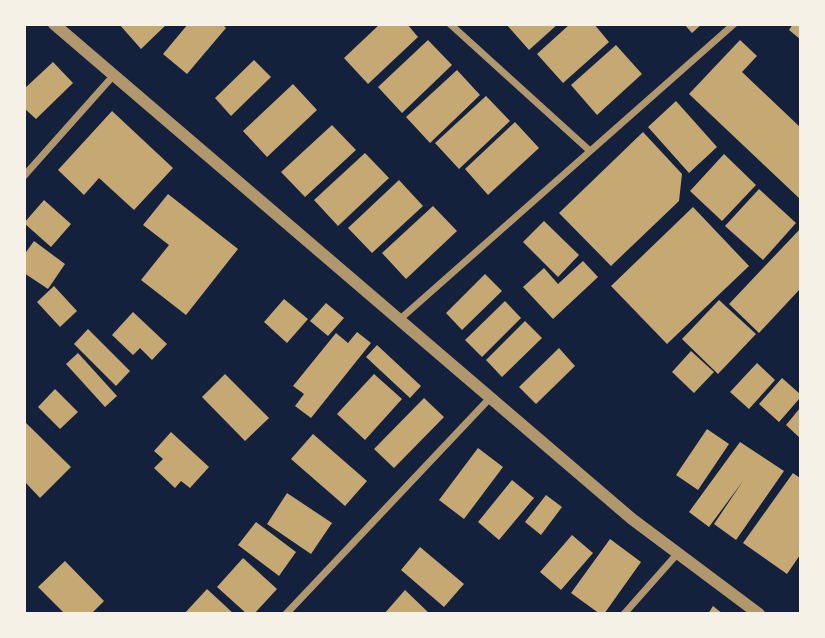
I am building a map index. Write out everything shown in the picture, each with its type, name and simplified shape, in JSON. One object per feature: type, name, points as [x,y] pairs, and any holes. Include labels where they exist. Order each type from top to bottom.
[{"type":"street","points":[[54,24],[632,519],[759,614]]},
{"type":"street","points":[[450,24],[590,151]]},
{"type":"street","points":[[399,320],[734,24]]},
{"type":"street","points":[[24,176],[113,76]]},
{"type":"street","points":[[286,614],[491,398]]},
{"type":"street","points":[[624,614],[678,553]]},
{"type":"building","points":[[119,24],[167,24],[141,49]]},
{"type":"building","points":[[188,24],[222,24],[226,28],[187,74],[163,54]]},
{"type":"building","points":[[380,24],[407,24],[418,37],[368,84],[344,58]]},
{"type":"building","points":[[506,24],[558,24],[529,50]]},
{"type":"building","points":[[570,24],[594,24],[609,42],[563,83],[537,54]]},
{"type":"building","points":[[684,24],[702,24],[692,33]]},
{"type":"building","points":[[793,24],[800,24],[800,39],[789,30]]},
{"type":"building","points":[[428,40],[452,65],[402,113],[378,87]]},
{"type":"building","points":[[740,40],[757,56],[742,72],[800,127],[800,199],[689,94]]},
{"type":"building","points":[[616,45],[642,74],[597,115],[571,85]]},
{"type":"building","points":[[254,60],[271,77],[231,116],[215,98]]},
{"type":"building","points":[[53,62],[73,83],[36,119],[24,108],[24,89]]},
{"type":"building","points":[[457,70],[480,95],[430,143],[406,117]]},
{"type":"building","points":[[293,84],[317,110],[267,157],[243,131]]},
{"type":"building","points":[[486,96],[510,121],[459,169],[435,143]]},
{"type":"building","points":[[676,101],[717,147],[689,173],[648,127]]},
{"type":"building","points":[[112,111],[173,168],[134,210],[99,178],[84,195],[58,170]]},
{"type":"building","points":[[515,122],[539,148],[488,195],[465,169]]},
{"type":"building","points":[[332,125],[356,150],[305,197],[281,172]]},
{"type":"building","points":[[643,132],[682,174],[679,201],[611,266],[559,213]]},
{"type":"building","points":[[365,153],[389,178],[338,226],[314,200]]},
{"type":"building","points":[[724,154],[756,185],[722,221],[690,191]]},
{"type":"building","points":[[399,180],[423,206],[372,253],[348,228]]},
{"type":"building","points":[[759,189],[796,223],[763,260],[725,226]]},
{"type":"building","points":[[168,194],[238,249],[186,315],[141,280],[169,245],[143,225]]},
{"type":"building","points":[[44,200],[71,224],[51,247],[24,223]]},
{"type":"building","points":[[433,206],[457,231],[406,279],[382,253]]},
{"type":"building","points":[[693,207],[749,266],[667,344],[611,286]]},
{"type":"building","points":[[544,221],[579,255],[558,277],[523,242]]},
{"type":"building","points":[[800,229],[800,289],[759,333],[729,304]]},
{"type":"building","points":[[34,241],[65,264],[48,289],[24,273],[24,255]]},
{"type":"building","points":[[583,261],[598,277],[553,319],[523,287],[544,268],[558,284]]},
{"type":"building","points":[[485,274],[502,291],[462,330],[446,313]]},
{"type":"building","points":[[54,286],[77,311],[60,327],[37,302]]},
{"type":"building","points":[[284,299],[308,319],[287,343],[264,322]]},
{"type":"building","points":[[719,300],[756,334],[718,374],[682,339]]},
{"type":"building","points":[[505,301],[521,318],[482,357],[465,340]]},
{"type":"building","points":[[326,303],[344,318],[328,336],[310,321]]},
{"type":"building","points":[[133,312],[167,344],[152,360],[140,348],[133,355],[112,335]]},
{"type":"building","points":[[525,321],[542,338],[502,377],[486,360]]},
{"type":"building","points":[[88,329],[130,371],[116,386],[74,344]]},
{"type":"building","points":[[357,332],[371,343],[311,418],[295,406],[304,394],[293,386],[336,333],[348,343]]},
{"type":"building","points":[[377,345],[421,386],[410,398],[366,357]]},
{"type":"building","points":[[559,348],[575,366],[536,404],[519,387]]},
{"type":"building","points":[[691,351],[714,372],[694,393],[672,372]]},
{"type":"building","points":[[78,353],[117,396],[105,407],[66,364]]},
{"type":"building","points":[[757,363],[775,380],[749,409],[730,392]]},
{"type":"building","points":[[225,374],[269,418],[245,441],[202,397]]},
{"type":"building","points":[[374,374],[402,399],[365,440],[337,414]]},
{"type":"building","points":[[782,378],[800,394],[800,398],[779,422],[759,404]]},
{"type":"building","points":[[55,389],[78,412],[60,429],[38,407]]},
{"type":"building","points":[[424,398],[444,417],[394,468],[374,449]]},
{"type":"building","points":[[800,408],[800,438],[786,425]]},
{"type":"building","points":[[24,421],[71,467],[40,498],[24,481]]},
{"type":"building","points":[[707,429],[729,444],[698,490],[676,475]]},
{"type":"building","points":[[171,432],[209,467],[190,488],[181,481],[175,488],[154,468],[163,459],[154,451]]},
{"type":"building","points":[[313,434],[367,481],[345,506],[291,459]]},
{"type":"building","points":[[740,442],[784,471],[736,540],[714,524],[743,481],[709,527],[689,512]]},
{"type":"building","points":[[478,448],[503,467],[464,519],[439,500]]},
{"type":"building","points":[[793,473],[800,478],[800,555],[787,574],[743,543]]},
{"type":"building","points":[[512,480],[534,498],[499,540],[478,522]]},
{"type":"building","points":[[287,493],[332,523],[311,554],[267,524]]},
{"type":"building","points":[[546,495],[562,507],[541,535],[525,522]]},
{"type":"building","points":[[256,522],[296,552],[279,576],[238,545]]},
{"type":"building","points":[[572,535],[593,553],[561,590],[540,572]]},
{"type":"building","points":[[610,539],[641,562],[604,614],[600,614],[571,593]]},
{"type":"building","points":[[420,547],[464,584],[444,607],[401,570]]},
{"type":"building","points":[[243,558],[277,589],[254,614],[247,614],[217,587]]},
{"type":"building","points":[[65,561],[104,601],[91,614],[65,614],[38,587]]},
{"type":"building","points":[[207,589],[234,614],[184,614]]},
{"type":"building","points":[[405,590],[430,614],[384,614]]},
{"type":"building","points":[[713,606],[723,614],[708,614]]}]
